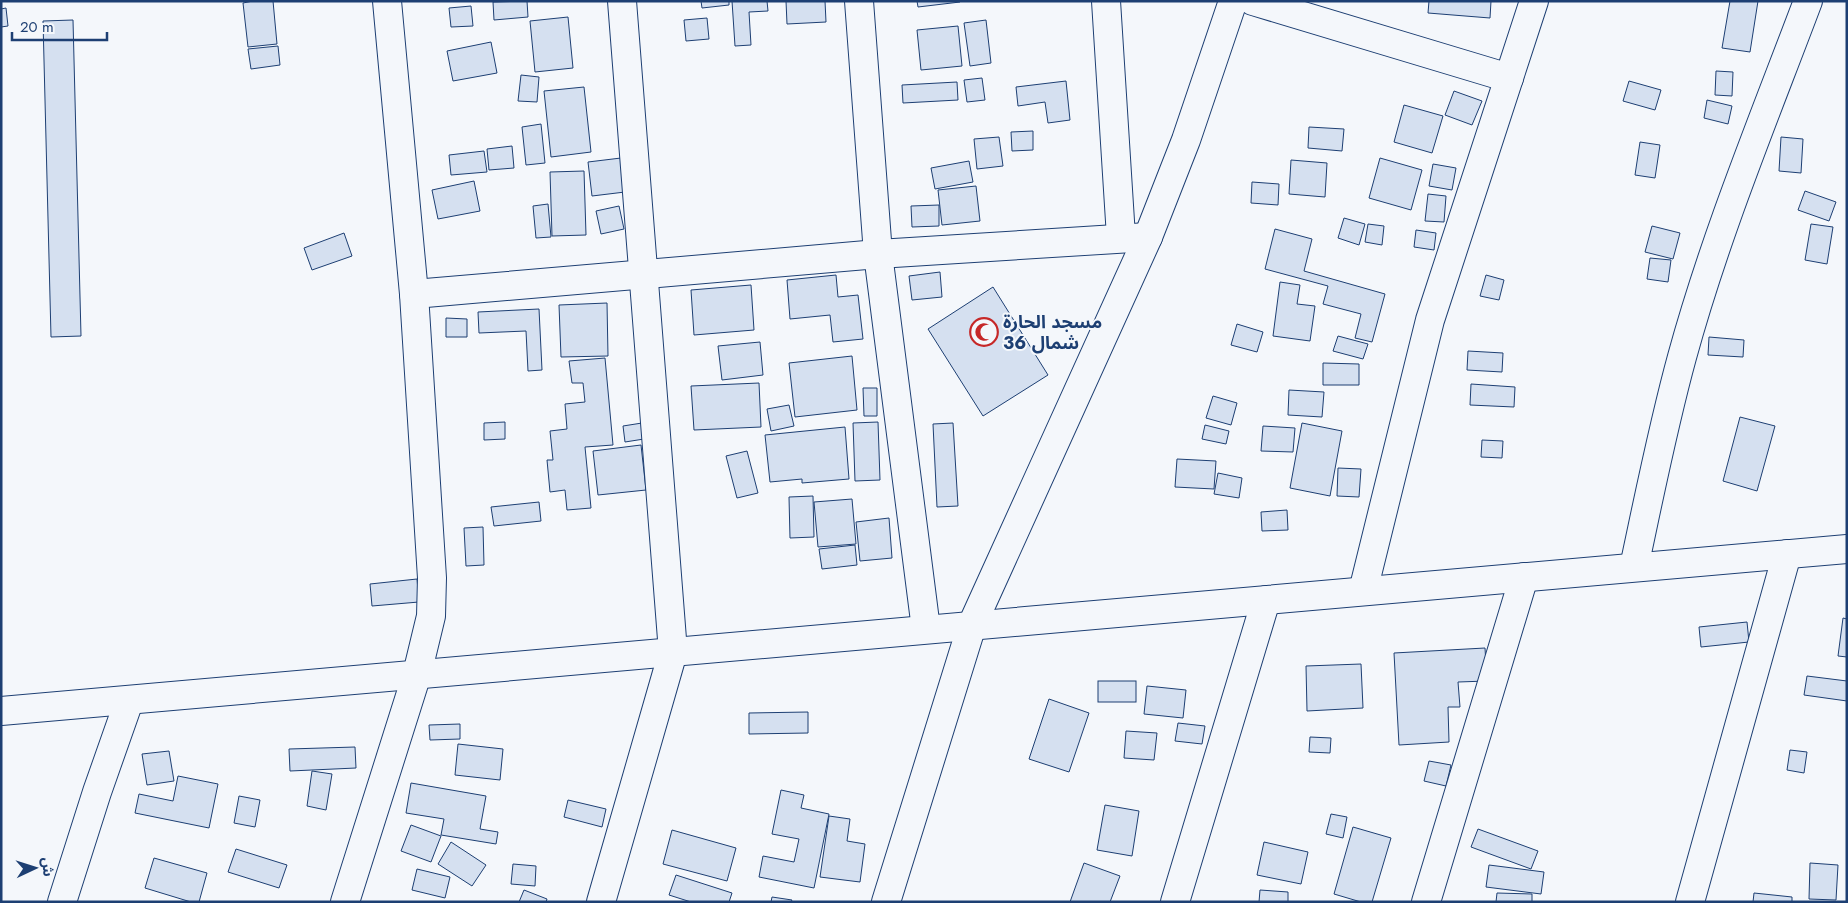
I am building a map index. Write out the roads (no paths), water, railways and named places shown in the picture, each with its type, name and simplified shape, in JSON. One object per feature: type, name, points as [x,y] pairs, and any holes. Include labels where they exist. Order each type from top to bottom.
[{"type":"street","points":[[345,902],[417,674],[431,616],[432,578],[414,294],[387,1]]},
{"type":"street","points":[[601,902],[674,652],[622,1]]},
{"type":"street","points":[[859,1],[878,254],[926,629]]},
{"type":"street","points":[[1106,1],[1121,237]]},
{"type":"street","points":[[886,902],[972,625],[1148,236],[1186,140],[1233,1]]},
{"type":"street","points":[[1253,1],[1510,78]]},
{"type":"street","points":[[1363,591],[1430,320],[1534,1]]},
{"type":"street","points":[[1634,567],[1682,357],[1721,234],[1808,1]]},
{"type":"street","points":[[414,294],[878,254],[1148,236]]},
{"type":"street","points":[[1,711],[1847,549]]},
{"type":"street","points":[[1690,902],[1787,554]]},
{"type":"street","points":[[1426,902],[1524,577]]},
{"type":"street","points":[[1175,902],[1266,600]]},
{"type":"street","points":[[62,902],[129,700]]},
{"type":"place","name":"مسجد الحارة 36 شمال","points":[[984,332]]}]
